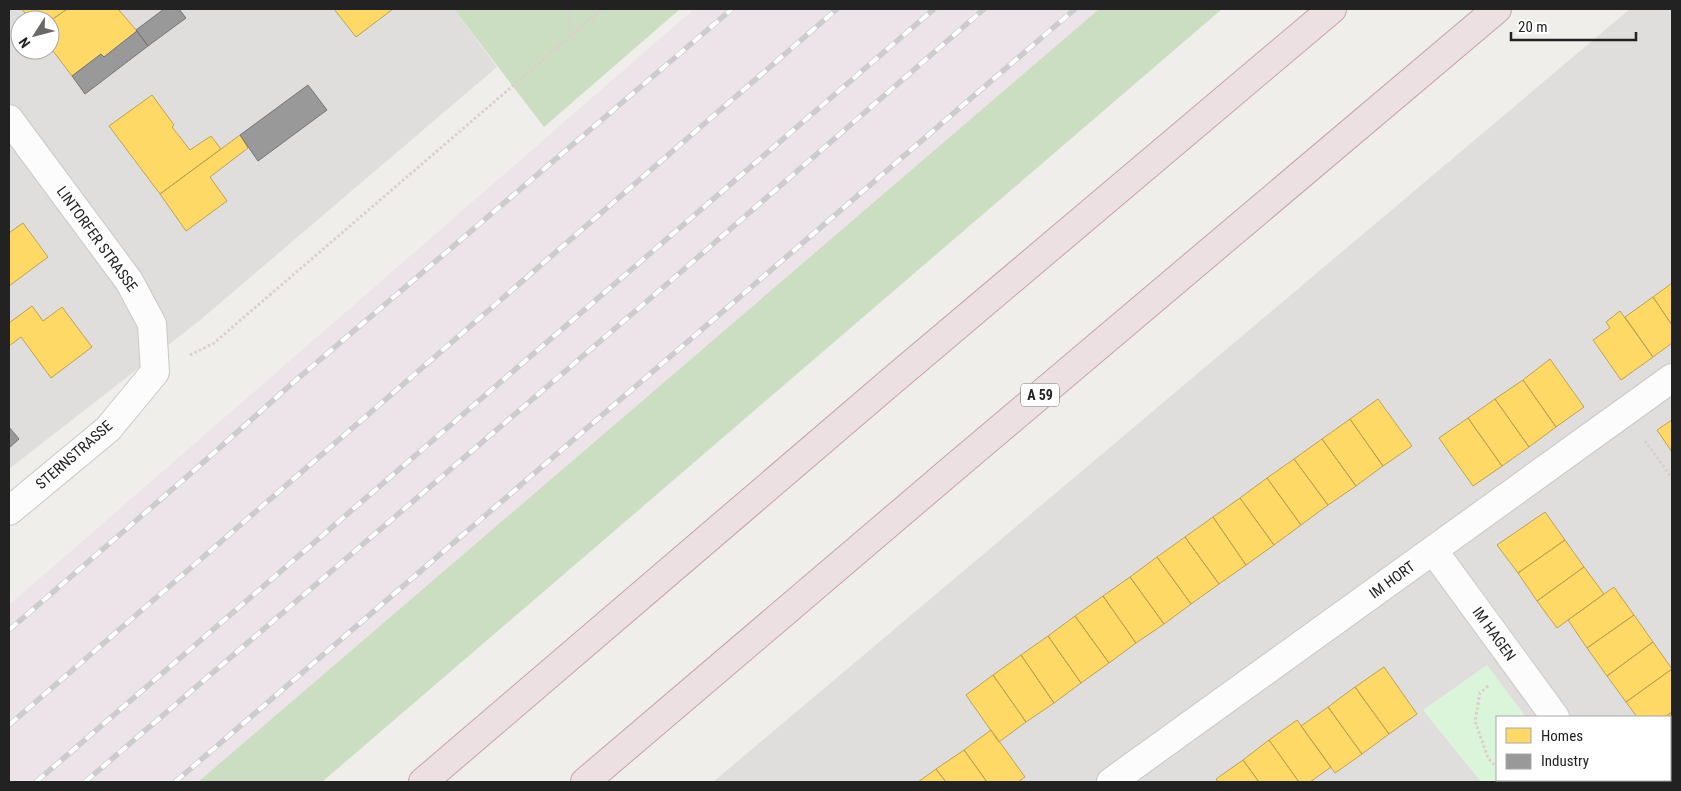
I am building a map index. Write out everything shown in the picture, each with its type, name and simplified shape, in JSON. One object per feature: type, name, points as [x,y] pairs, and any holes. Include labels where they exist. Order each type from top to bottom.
[{"type":"highway","points":[[423,782],[880,390],[1332,9]]},
{"type":"highway","name":"A 59","points":[[585,782],[1497,9]]},
{"type":"street","name":"LINTORFER STRASSE","points":[[9,119],[129,281],[152,324],[155,372]]},
{"type":"street","name":"STERNSTRASSE","points":[[9,511],[108,429],[155,372]]},
{"type":"street","name":"IM HORT","points":[[1111,782],[1672,378]]},
{"type":"street","name":"IM HAGEN","points":[[1433,550],[1554,716]]},
{"type":"path","points":[[568,9],[571,35]]},
{"type":"path","points":[[155,372],[214,343],[602,9]]},
{"type":"path","points":[[1624,413],[1672,478]]},
{"type":"path","points":[[1496,767],[1488,758],[1475,721],[1480,693],[1516,664]]},
{"type":"shaded area","points":[[9,9],[454,9],[497,67],[199,321],[9,469]]},
{"type":"shaded area","points":[[694,9],[1099,9],[198,782],[9,782],[9,605]]},
{"type":"shaded area","points":[[1630,9],[1672,9],[1672,782],[713,782]]},
{"type":"green space","points":[[454,9],[680,9],[544,127]]},
{"type":"green space","points":[[1099,9],[1222,9],[322,782],[198,782]]},
{"type":"green space","points":[[1487,665],[1525,716],[1496,716],[1496,781],[1574,782],[1481,782],[1423,710]]},
{"type":"building: Homes","points":[[67,9],[60,14],[60,10],[23,10]]},
{"type":"building: Homes","points":[[67,9],[118,9],[137,31],[104,57],[101,54],[72,76],[60,60],[60,14]]},
{"type":"building: Homes","points":[[334,9],[393,9],[356,37]]},
{"type":"building: Homes","points":[[152,95],[174,125],[172,127],[190,150],[211,136],[221,149],[160,194],[109,126]]},
{"type":"building: Homes","points":[[240,135],[248,148],[210,177],[227,201],[186,231],[160,194]]},
{"type":"building: Homes","points":[[23,223],[48,257],[9,286],[9,233]]},
{"type":"building: Homes","points":[[1672,283],[1672,325],[1653,297]]},
{"type":"building: Homes","points":[[1653,297],[1672,325],[1672,343],[1653,357],[1625,317]]},
{"type":"building: Homes","points":[[32,306],[43,321],[62,307],[92,347],[51,378],[21,337],[9,346],[9,323]]},
{"type":"building: Homes","points":[[1620,311],[1653,357],[1621,380],[1593,340],[1610,328],[1606,322]]},
{"type":"building: Homes","points":[[1550,359],[1584,407],[1556,427],[1523,380]]},
{"type":"building: Homes","points":[[1523,380],[1556,427],[1529,447],[1495,399]]},
{"type":"building: Homes","points":[[1378,399],[1412,446],[1383,466],[1350,419]]},
{"type":"building: Homes","points":[[1495,399],[1529,447],[1502,466],[1468,418]]},
{"type":"building: Homes","points":[[1468,418],[1502,466],[1473,486],[1439,438]]},
{"type":"building: Homes","points":[[1350,419],[1383,466],[1356,486],[1322,439]]},
{"type":"building: Homes","points":[[1672,420],[1672,452],[1657,430]]},
{"type":"building: Homes","points":[[1322,439],[1356,486],[1328,505],[1294,459]]},
{"type":"building: Homes","points":[[1294,459],[1328,505],[1301,525],[1267,478]]},
{"type":"building: Homes","points":[[1267,478],[1301,525],[1274,545],[1240,498]]},
{"type":"building: Homes","points":[[1240,498],[1274,545],[1246,565],[1213,517]]},
{"type":"building: Homes","points":[[1545,512],[1565,540],[1518,573],[1497,545]]},
{"type":"building: Homes","points":[[1213,517],[1246,565],[1219,584],[1185,537]]},
{"type":"building: Homes","points":[[1185,537],[1219,584],[1191,604],[1157,557]]},
{"type":"building: Homes","points":[[1565,540],[1584,567],[1537,601],[1518,573]]},
{"type":"building: Homes","points":[[1157,557],[1191,604],[1164,624],[1130,577]]},
{"type":"building: Homes","points":[[1584,567],[1604,594],[1557,628],[1537,601]]},
{"type":"building: Homes","points":[[1130,577],[1164,624],[1136,643],[1103,596]]},
{"type":"building: Homes","points":[[1614,587],[1634,615],[1587,648],[1568,620]]},
{"type":"building: Homes","points":[[1103,596],[1136,643],[1109,663],[1075,616]]},
{"type":"building: Homes","points":[[1634,615],[1653,642],[1607,676],[1587,648]]},
{"type":"building: Homes","points":[[1075,616],[1109,663],[1081,683],[1048,636]]},
{"type":"building: Homes","points":[[1048,636],[1081,683],[1054,703],[1021,655]]},
{"type":"building: Homes","points":[[1653,642],[1672,669],[1626,702],[1607,676]]},
{"type":"building: Homes","points":[[1021,655],[1054,703],[1026,722],[993,675]]},
{"type":"building: Homes","points":[[1384,667],[1417,714],[1389,734],[1355,687]]},
{"type":"building: Homes","points":[[1672,669],[1672,712],[1666,716],[1636,716],[1626,702]]},
{"type":"building: Homes","points":[[993,675],[1026,722],[999,742],[966,695]]},
{"type":"building: Homes","points":[[1355,687],[1389,734],[1362,754],[1328,707]]},
{"type":"building: Homes","points":[[1328,707],[1362,754],[1335,773],[1301,726]]},
{"type":"building: Homes","points":[[1672,712],[1671,754],[1671,716],[1666,716]]},
{"type":"building: Homes","points":[[1297,720],[1331,767],[1310,782],[1299,782],[1269,740]]},
{"type":"building: Homes","points":[[991,730],[1025,777],[1018,782],[987,782],[964,750]]},
{"type":"building: Homes","points":[[1269,740],[1299,782],[1259,782],[1243,760]]},
{"type":"building: Homes","points":[[964,750],[987,782],[946,782],[936,769]]},
{"type":"building: Homes","points":[[1243,760],[1259,782],[1218,782],[1216,779]]},
{"type":"building: Homes","points":[[936,769],[946,782],[918,782]]},
{"type":"building: Industry","points":[[164,9],[179,9],[186,18],[148,46],[136,30]]},
{"type":"building: Industry","points":[[137,31],[148,46],[85,94],[72,76],[101,54],[104,57]]},
{"type":"building: Industry","points":[[308,85],[327,110],[258,161],[240,135]]},
{"type":"building: Industry","points":[[9,427],[19,439],[9,448]]},
{"type":"railway","points":[[9,630],[295,381],[732,9]]},
{"type":"railway","points":[[9,725],[837,9]]},
{"type":"railway","points":[[36,782],[934,9]]},
{"type":"railway","points":[[85,782],[667,284],[984,9]]},
{"type":"railway","points":[[175,782],[1075,9]]}]
